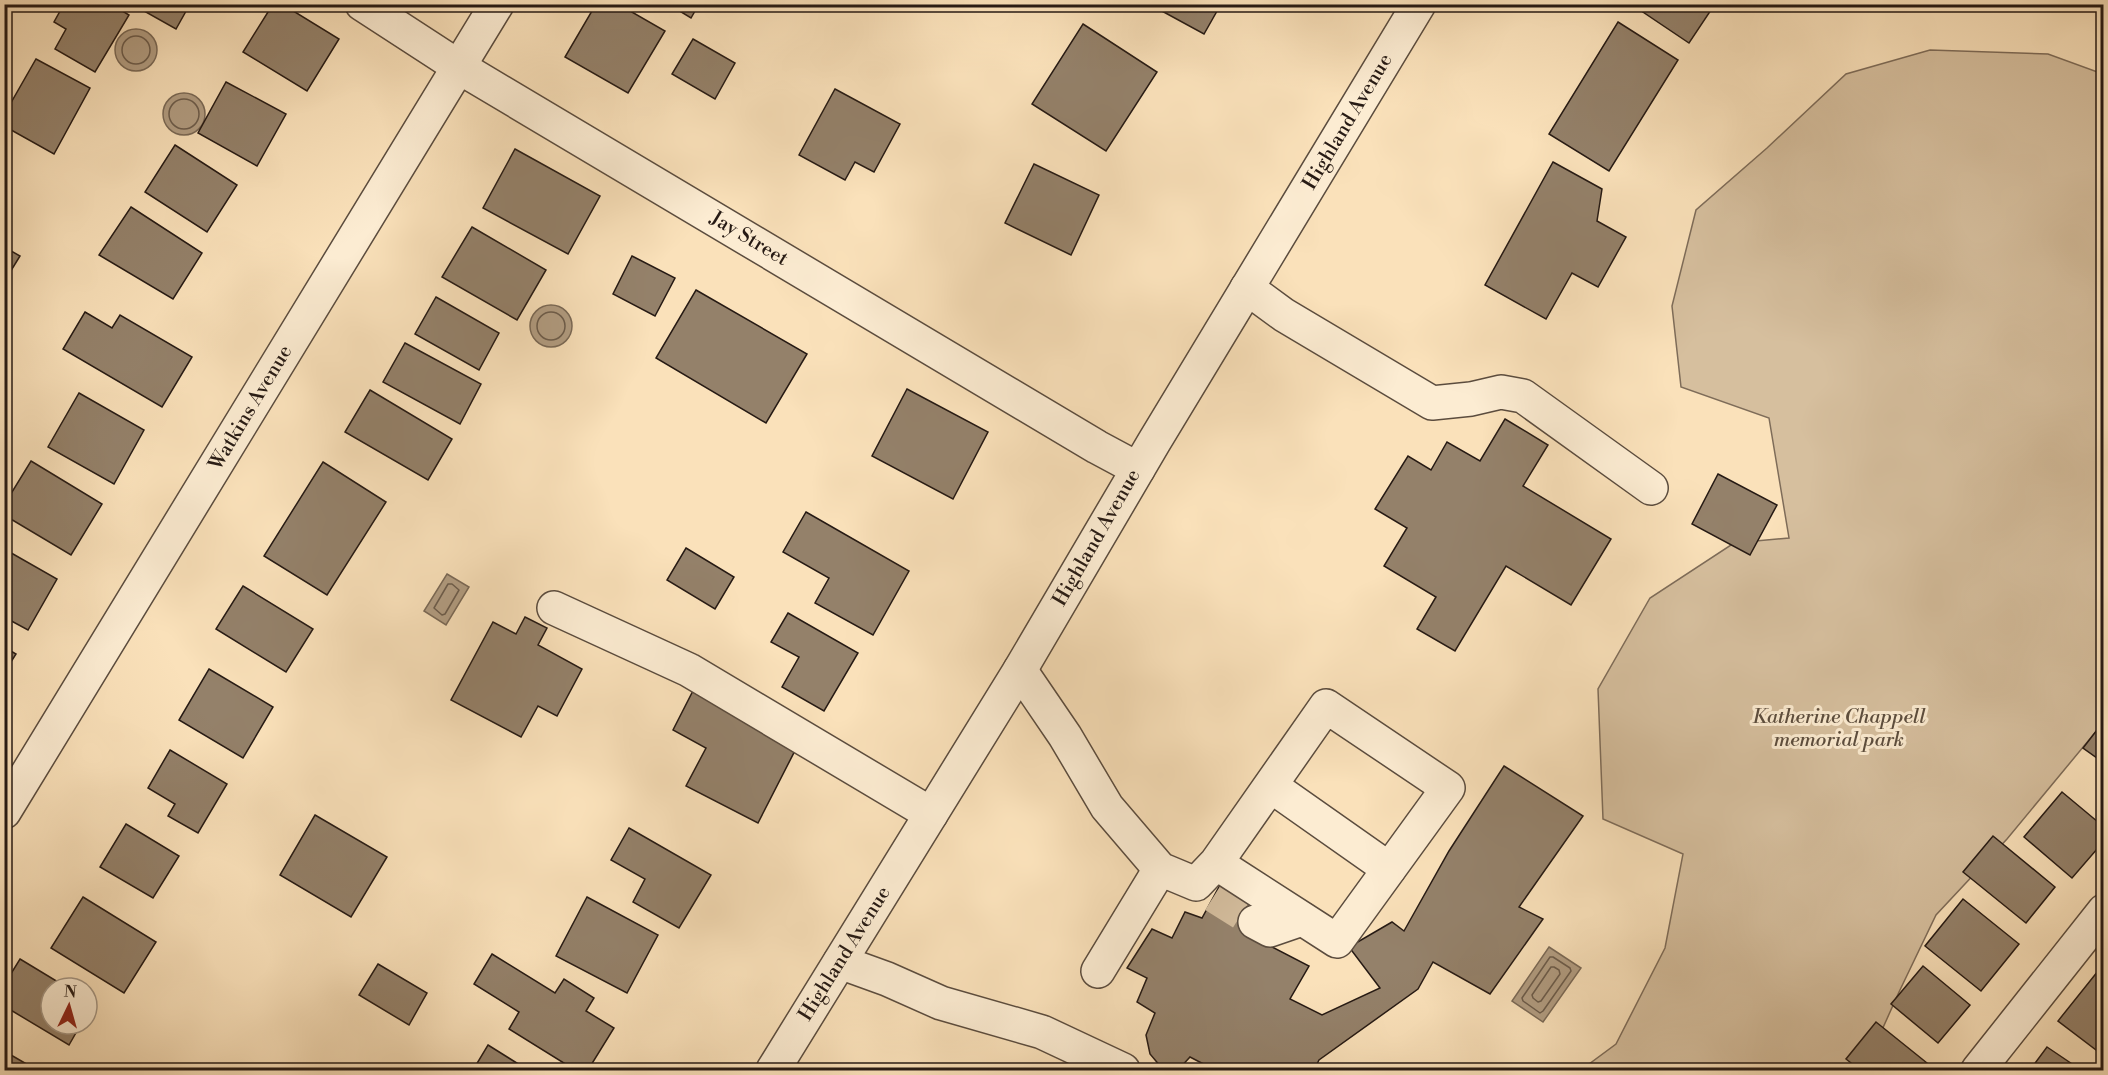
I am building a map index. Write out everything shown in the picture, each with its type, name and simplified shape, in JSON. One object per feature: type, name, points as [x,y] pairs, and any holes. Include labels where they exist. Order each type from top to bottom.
[{"type":"street","name":"Jay Street","points":[[362,4],[459,67],[1097,447],[1138,469]]},
{"type":"street","name":"Watkins Avenue","points":[[4,812],[497,4]]},
{"type":"street","name":"Highland Avenue","points":[[773,1071],[1020,670],[1138,469],[1419,4]]},
{"type":"street","points":[[1247,288],[1284,315],[1432,403],[1471,399],[1501,392],[1523,396],[1651,488]]},
{"type":"street","points":[[554,608],[689,670],[931,814]]},
{"type":"street","points":[[1020,670],[1065,736],[1107,807],[1160,869],[1208,881],[1302,919],[1337,941],[1448,788],[1326,706],[1208,881]]},
{"type":"street","points":[[1271,786],[1389,869]]},
{"type":"street","points":[[1098,971],[1160,869]]},
{"type":"street","points":[[1978,1071],[2103,911]]},
{"type":"street","points":[[1255,921],[1270,930],[1302,919]]},
{"type":"street","points":[[840,962],[941,1003],[1042,1032],[1123,1071]]},
{"type":"green space","name":"Katherine Chappell memorial park","points":[[1930,50],[2048,54],[2103,74],[2103,723],[2007,839],[1936,915],[1864,1070],[1581,1070],[1616,1044],[1665,948],[1683,854],[1603,819],[1598,689],[1650,598],[1734,543],[1789,538],[1769,418],[1681,387],[1672,306],[1696,210],[1846,74]]},
{"type":"water","points":[[136,29],[151,35],[157,50],[151,65],[136,71],[121,65],[115,50],[121,35]]},
{"type":"water","points":[[184,93],[199,99],[205,114],[199,129],[184,135],[169,129],[163,114],[169,99]]},
{"type":"water","points":[[551,305],[566,311],[572,326],[566,341],[551,347],[536,341],[530,326],[536,311]]},
{"type":"water","points":[[447,574],[469,587],[446,625],[424,611]]},
{"type":"water","points":[[1549,947],[1581,968],[1543,1022],[1512,1001]]},
{"type":"building","points":[[64,4],[111,4],[129,15],[95,72],[55,49],[66,29],[54,22]]},
{"type":"building","points":[[148,4],[190,4],[176,29],[144,11]]},
{"type":"building","points":[[273,4],[282,4],[339,39],[307,91],[243,52]]},
{"type":"building","points":[[596,4],[618,4],[665,31],[628,93],[565,57]]},
{"type":"building","points":[[668,4],[699,4],[691,18]]},
{"type":"building","points":[[1149,4],[1221,4],[1204,34]]},
{"type":"building","points":[[1631,4],[1715,4],[1689,43]]},
{"type":"building","points":[[1618,22],[1678,60],[1609,171],[1549,134]]},
{"type":"building","points":[[1083,24],[1157,72],[1106,151],[1032,104]]},
{"type":"building","points":[[693,39],[735,63],[715,99],[672,74]]},
{"type":"building","points":[[36,59],[90,88],[54,154],[4,126],[4,115]]},
{"type":"building","points":[[226,82],[286,114],[257,166],[198,133]]},
{"type":"building","points":[[835,89],[900,124],[874,172],[855,162],[845,180],[799,155]]},
{"type":"building","points":[[175,145],[237,185],[207,232],[145,192]]},
{"type":"building","points":[[515,149],[600,196],[568,254],[483,208]]},
{"type":"building","points":[[1553,162],[1602,189],[1597,221],[1626,237],[1598,287],[1572,273],[1546,319],[1485,285]]},
{"type":"building","points":[[1034,164],[1099,195],[1071,255],[1005,223]]},
{"type":"building","points":[[131,207],[202,253],[173,299],[99,255]]},
{"type":"building","points":[[472,227],[546,270],[517,320],[442,277]]},
{"type":"building","points":[[4,247],[20,256],[4,282]]},
{"type":"building","points":[[632,256],[675,278],[655,316],[613,294]]},
{"type":"building","points":[[696,290],[807,354],[766,423],[656,358]]},
{"type":"building","points":[[436,297],[499,333],[479,370],[415,334]]},
{"type":"building","points":[[85,312],[112,328],[120,315],[192,357],[162,407],[63,349]]},
{"type":"building","points":[[405,343],[481,384],[460,424],[383,382]]},
{"type":"building","points":[[907,389],[988,432],[953,499],[872,456]]},
{"type":"building","points":[[370,390],[452,439],[428,480],[345,432]]},
{"type":"building","points":[[79,393],[144,430],[114,484],[48,447]]},
{"type":"building","points":[[1505,419],[1548,445],[1523,486],[1611,539],[1571,605],[1506,566],[1455,651],[1417,629],[1436,597],[1384,566],[1407,528],[1375,509],[1408,456],[1431,470],[1447,442],[1480,461]]},
{"type":"building","points":[[31,461],[102,504],[71,555],[4,515],[4,505]]},
{"type":"building","points":[[323,462],[386,502],[327,595],[264,556]]},
{"type":"building","points":[[1718,474],[1777,505],[1750,555],[1692,524]]},
{"type":"building","points":[[806,512],[909,571],[873,635],[815,603],[829,578],[783,552]]},
{"type":"building","points":[[686,548],[734,577],[715,609],[667,580]]},
{"type":"building","points":[[6,550],[57,579],[28,630],[4,617],[4,554]]},
{"type":"building","points":[[243,586],[313,629],[286,672],[216,629]]},
{"type":"building","points":[[788,613],[858,653],[824,711],[782,687],[799,657],[771,642]]},
{"type":"building","points":[[525,617],[547,628],[538,645],[582,669],[557,716],[538,706],[521,737],[451,700],[493,622],[516,634]]},
{"type":"building","points":[[4,647],[16,654],[4,673]]},
{"type":"building","points":[[209,669],[273,707],[243,758],[179,720]]},
{"type":"building","points":[[699,679],[804,733],[758,823],[686,786],[706,748],[673,730]]},
{"type":"building","points":[[2104,721],[2104,763],[2083,748]]},
{"type":"building","points":[[170,750],[227,784],[198,833],[168,816],[175,804],[148,788]]},
{"type":"building","points":[[1504,766],[1583,816],[1519,907],[1543,919],[1490,994],[1433,962],[1418,989],[1319,1060],[1314,1070],[1215,1070],[1190,1057],[1178,1070],[1161,1067],[1150,1054],[1146,1035],[1155,1013],[1137,1002],[1147,978],[1127,968],[1152,929],[1172,938],[1185,912],[1202,918],[1220,885],[1262,910],[1247,934],[1309,966],[1290,999],[1322,1015],[1380,988],[1349,947],[1392,922],[1404,931],[1449,851]]},
{"type":"building","points":[[2062,792],[2104,827],[2104,841],[2072,878],[2024,837]]},
{"type":"building","points":[[315,815],[387,857],[351,917],[280,875]]},
{"type":"building","points":[[126,824],[179,856],[153,898],[100,867]]},
{"type":"building","points":[[629,828],[711,875],[679,928],[633,902],[645,879],[611,860]]},
{"type":"building","points":[[1993,836],[2055,887],[2026,923],[1963,872]]},
{"type":"building","points":[[83,897],[156,942],[124,993],[51,948]]},
{"type":"building","points":[[587,897],[658,935],[627,993],[556,956]]},
{"type":"building","points":[[1963,899],[2019,944],[1981,991],[1925,946]]},
{"type":"building","points":[[492,954],[555,993],[564,979],[594,998],[586,1011],[614,1028],[588,1070],[575,1070],[509,1029],[519,1012],[474,984]]},
{"type":"building","points":[[20,959],[48,976],[39,976],[39,1027],[4,1006],[4,985]]},
{"type":"building","points":[[378,964],[427,993],[409,1025],[359,995]]},
{"type":"building","points":[[1923,966],[1970,1005],[1938,1043],[1891,1004]]},
{"type":"building","points":[[2098,971],[2104,975],[2104,1056],[2058,1021]]},
{"type":"building","points":[[1876,1022],[1927,1063],[1920,1070],[1860,1070],[1846,1059]]},
{"type":"building","points":[[54,1036],[74,1036],[69,1045]]},
{"type":"building","points":[[488,1045],[528,1070],[473,1070]]},
{"type":"building","points":[[2047,1047],[2081,1070],[2030,1070]]},
{"type":"building","points":[[4,1051],[37,1070],[4,1070]]},
{"type":"tunnel","points":[[1214,896],[1255,922]]}]
